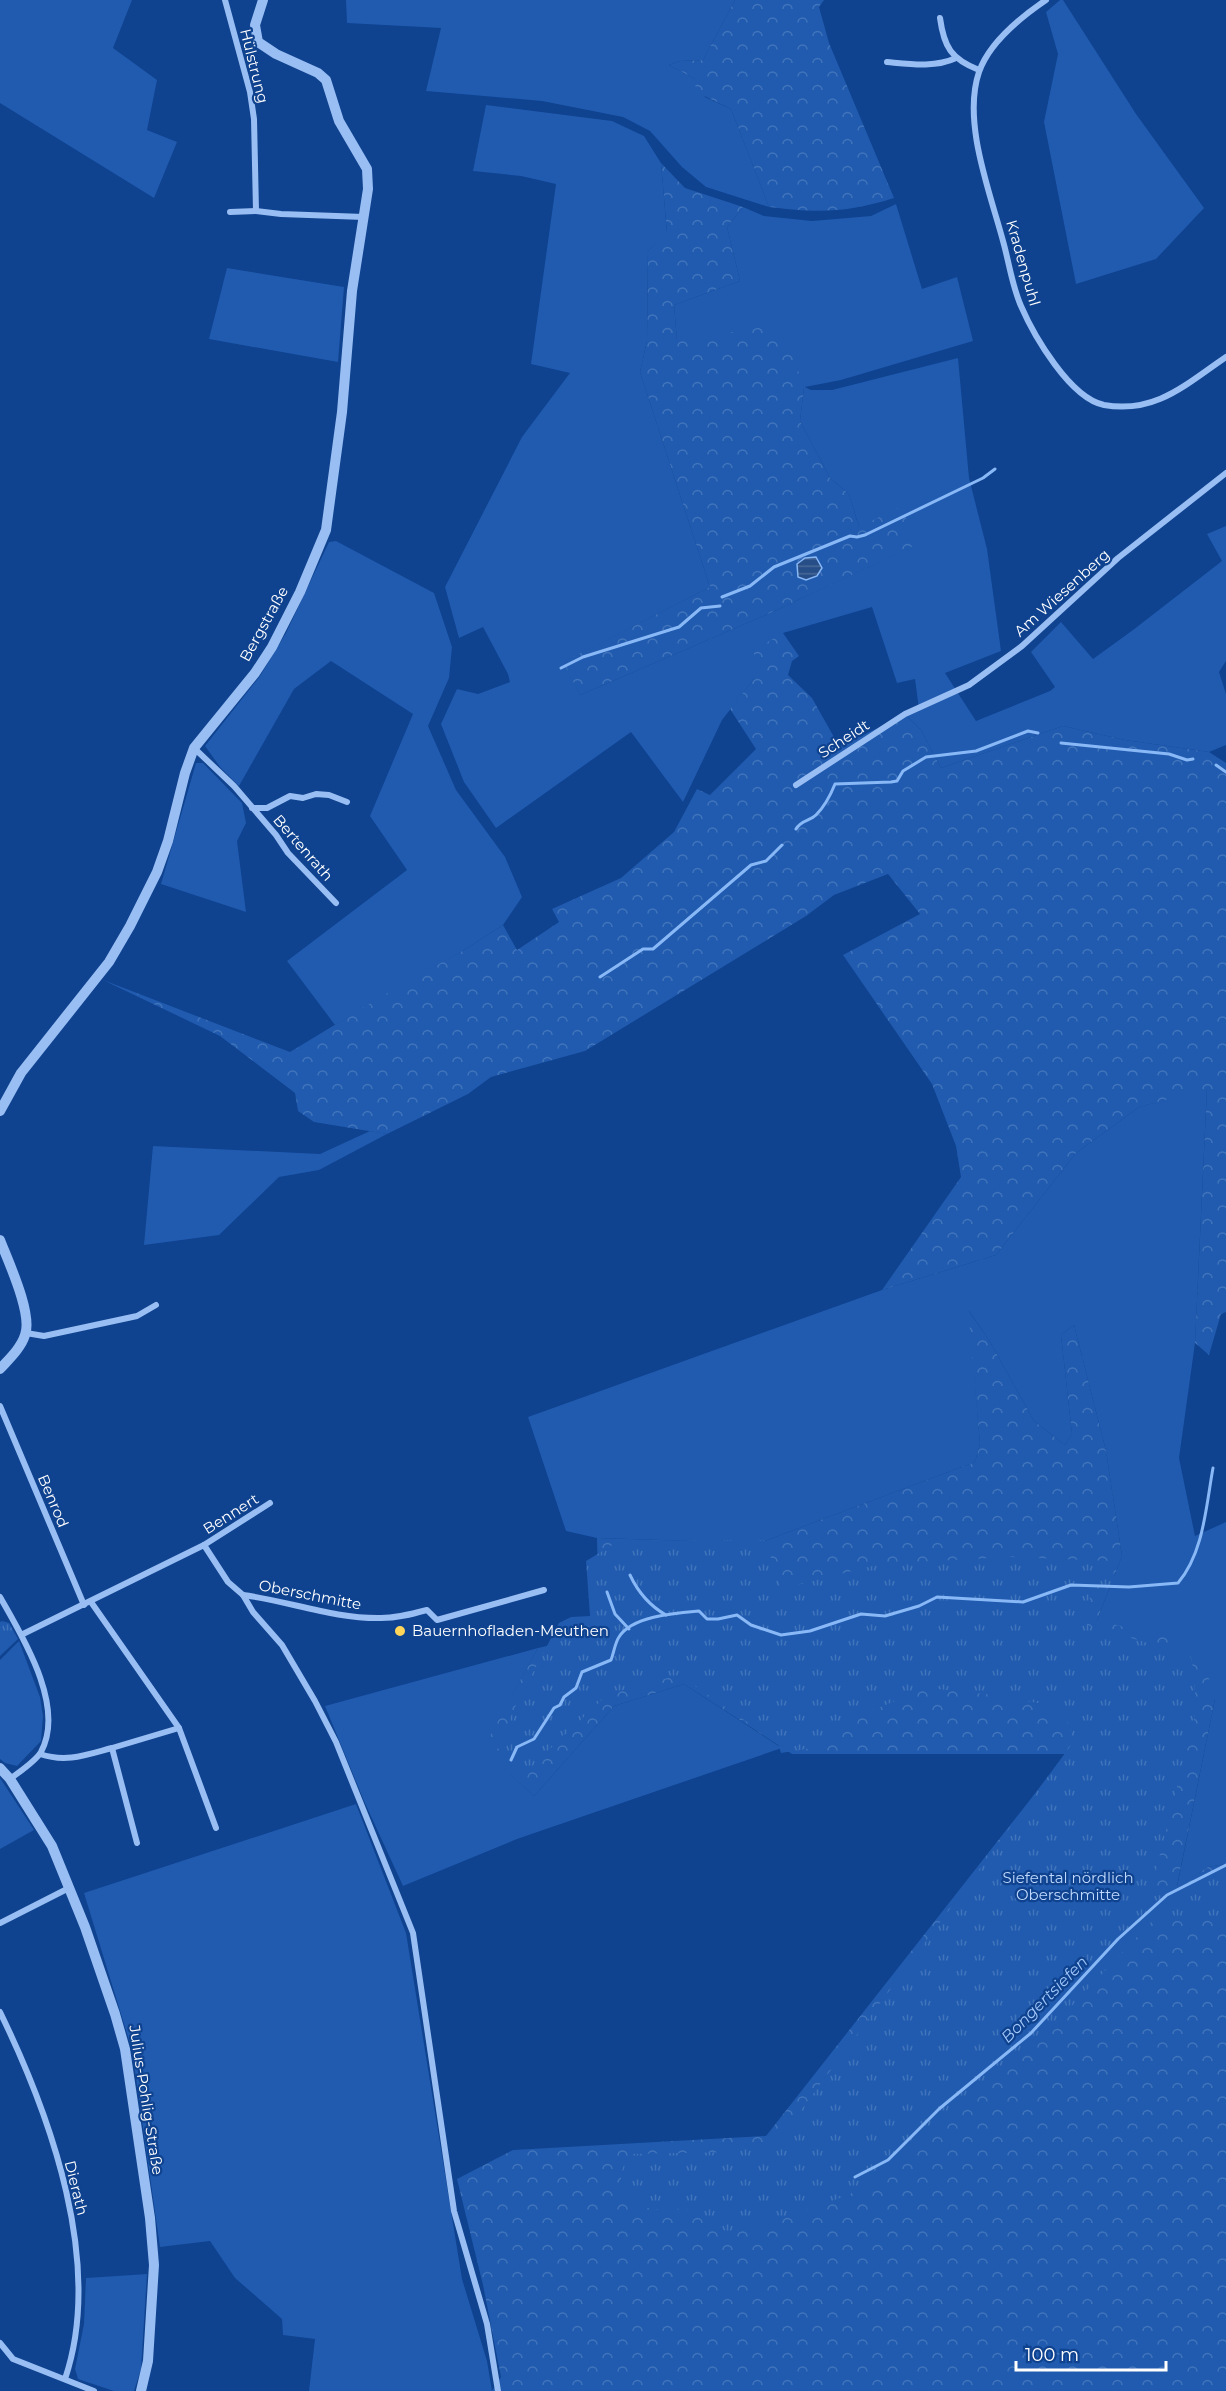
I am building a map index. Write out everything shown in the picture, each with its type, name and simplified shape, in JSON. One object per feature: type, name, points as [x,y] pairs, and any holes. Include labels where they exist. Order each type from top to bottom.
[{"type":"street","name":"Hülstrung","points":[[225,0],[252,101],[256,211]]},
{"type":"street","name":"Bergstraße","points":[[0,1111],[21,1072],[109,962],[140,909],[168,841],[185,772],[194,748],[255,673],[272,647],[300,592],[326,530],[342,412],[352,291],[368,189],[367,169],[339,121],[326,80],[318,73],[276,54],[258,42],[255,25],[263,0]]},
{"type":"street","name":"Kradenpuhl","points":[[1046,0],[1020,18],[1000,38],[979,70],[972,100],[979,153],[1017,293],[1032,328],[1060,373],[1077,390],[1102,405],[1141,406],[1165,399],[1226,357]]},
{"type":"street","points":[[940,18],[945,41],[956,58],[979,70]]},
{"type":"street","points":[[887,62],[921,65],[956,58]]},
{"type":"street","points":[[230,212],[256,211],[364,217]]},
{"type":"street","name":"Am Wiesenberg","points":[[905,714],[969,684],[1022,646],[1118,558],[1226,473]]},
{"type":"street","name":"Scheidt","points":[[796,785],[905,714]]},
{"type":"street","name":"Bertenrath","points":[[194,748],[234,786],[288,853],[336,903]]},
{"type":"street","name":"Bertenrath","points":[[252,808],[267,808],[290,796],[303,798],[316,794],[329,795],[348,802]]},
{"type":"street","points":[[0,1240],[23,1305],[27,1324],[21,1343],[0,1369]]},
{"type":"street","points":[[26,1333],[44,1336],[137,1316],[156,1305]]},
{"type":"street","name":"Benrod","points":[[0,1406],[84,1605]]},
{"type":"street","name":"Bennert","points":[[204,1545],[270,1503]]},
{"type":"street","points":[[23,1634],[204,1545]]},
{"type":"street","name":"Oberschmitte","points":[[204,1545],[228,1582],[243,1595],[253,1612],[282,1645],[315,1701],[336,1742],[413,1933],[454,2211],[487,2324],[498,2391]]},
{"type":"street","name":"Oberschmitte","points":[[243,1595],[354,1617],[383,1618],[427,1610],[437,1620],[544,1590]]},
{"type":"street","points":[[0,1597],[23,1634],[45,1692],[48,1716],[46,1738],[40,1754],[10,1779]]},
{"type":"street","points":[[91,1602],[179,1728],[216,1828]]},
{"type":"street","points":[[0,1617],[8,1612]]},
{"type":"street","points":[[40,1754],[55,1759],[78,1758],[179,1728]]},
{"type":"street","points":[[112,1748],[137,1843]]},
{"type":"street","name":"Julius-Pohlig-Straße","points":[[0,1768],[10,1779],[52,1846],[112,2003],[125,2049],[150,2218],[154,2265],[148,2361],[141,2391]]},
{"type":"street","points":[[0,1923],[69,1888]]},
{"type":"street","name":"Dierath","points":[[0,2012],[26,2066],[46,2120],[71,2213],[79,2267],[78,2328],[65,2379]]},
{"type":"street","points":[[0,2343],[13,2359],[94,2391]]},
{"type":"green space","points":[[0,0],[132,0],[113,48],[157,80],[147,130],[177,142],[154,198],[0,103]]},
{"type":"green space","points":[[346,0],[735,0],[703,60],[680,61],[669,65],[695,79],[705,97],[731,109],[769,207],[706,187],[682,167],[650,131],[623,117],[542,101],[426,91],[441,28],[347,23]]},
{"type":"green space","points":[[735,0],[824,0],[819,7],[829,43],[894,198],[846,209],[802,210],[769,207],[731,109],[696,92],[695,79],[669,65],[680,61],[703,60]]},
{"type":"green space","points":[[1063,0],[1136,114],[1204,208],[1156,259],[1076,284],[1044,122],[1058,54],[1046,12]]},
{"type":"green space","points":[[486,105],[612,121],[644,136],[661,163],[667,233],[648,251],[647,341],[640,372],[710,587],[564,662],[580,695],[766,615],[919,543],[859,527],[849,494],[830,478],[800,421],[804,387],[677,341],[674,305],[740,281],[727,227],[743,207],[764,216],[812,221],[871,216],[896,204],[922,289],[957,277],[973,341],[841,380],[805,387],[811,390],[832,390],[958,358],[969,478],[987,549],[1001,651],[945,673],[976,721],[1050,691],[1055,687],[1031,652],[1061,622],[1093,659],[1222,561],[1207,534],[1226,526],[1226,661],[1219,672],[1226,694],[1226,745],[1209,752],[1125,740],[1063,726],[941,768],[921,730],[906,715],[919,709],[915,679],[897,683],[872,607],[783,633],[754,679],[722,720],[683,802],[631,732],[496,828],[464,782],[441,724],[457,689],[478,694],[510,682],[483,627],[459,638],[445,587],[522,437],[570,373],[531,364],[556,184],[521,176],[473,171]]},
{"type":"green space","points":[[661,163],[685,188],[743,207],[727,227],[740,281],[674,305],[677,341],[771,326],[791,351],[804,387],[800,421],[830,478],[849,494],[859,527],[900,507],[920,543],[766,615],[580,695],[563,662],[710,587],[640,372],[647,341],[648,251],[667,232]]},
{"type":"green space","points":[[227,268],[344,287],[338,362],[209,339]]},
{"type":"green space","points":[[336,541],[434,593],[452,647],[449,678],[428,726],[456,790],[505,857],[522,897],[503,925],[335,1025],[287,961],[407,870],[370,816],[413,714],[331,661],[294,689],[239,786],[220,767],[205,746],[260,676],[286,633],[329,542]]},
{"type":"green space","points":[[783,633],[799,656],[792,661],[788,675],[812,698],[839,746],[906,715],[921,730],[941,768],[1063,726],[1125,740],[1209,752],[1226,763],[1226,1312],[1221,1314],[1209,1355],[1195,1343],[1207,1089],[1139,1107],[1076,1153],[996,1255],[882,1290],[961,1177],[956,1146],[932,1084],[843,955],[920,914],[888,874],[834,895],[806,916],[585,1051],[491,1077],[468,1094],[387,1134],[314,1122],[298,1111],[295,1093],[220,1036],[103,980],[290,1052],[503,925],[517,950],[559,922],[552,909],[621,878],[674,832],[697,789],[710,795],[756,749],[730,709],[754,679],[754,650]]},
{"type":"green space","points":[[196,763],[203,763],[242,803],[246,823],[237,841],[246,912],[161,884]]},
{"type":"green space","points":[[1207,1088],[1195,1343],[1179,1458],[1195,1536],[1226,1522],[1226,1864],[1208,1867],[1177,1887],[1215,1699],[1097,1620],[1122,1556],[1106,1451],[1074,1325],[1061,1335],[1072,1434],[1065,1445],[1034,1421],[989,1340],[969,1311],[980,1444],[975,1462],[759,1543],[597,1538],[566,1531],[528,1417],[882,1290],[996,1255],[1076,1153],[1139,1107]]},
{"type":"green space","points":[[370,1131],[387,1134],[319,1170],[279,1177],[219,1235],[144,1245],[153,1146],[320,1154]]},
{"type":"green space","points":[[968,1310],[989,1340],[1034,1421],[1065,1445],[1072,1434],[1061,1335],[1074,1325],[1106,1451],[1122,1556],[1097,1620],[1199,1646],[1215,1699],[1177,1886],[1208,1867],[1226,1864],[1226,2391],[492,2391],[501,2377],[483,2285],[457,2179],[513,2150],[766,2136],[1066,1754],[792,1754],[684,1684],[614,1706],[534,1796],[482,1750],[538,1648],[599,1634],[597,1538],[759,1543],[975,1462],[980,1444]]},
{"type":"green space","name":"Siefental nördlich Oberschmitte","points":[[765,1540],[781,1589],[880,1564],[1010,1557],[1112,1561],[1115,1585],[1091,1585],[1087,1625],[1158,1646],[1189,1647],[1195,1678],[1195,1716],[1152,1886],[1157,1895],[1170,1897],[1226,1864],[1226,1920],[1152,1921],[1036,2044],[983,2084],[881,2181],[830,2202],[730,2235],[705,2217],[690,2210],[653,2209],[633,2202],[623,2189],[621,2181],[625,2163],[630,2154],[734,2152],[779,2140],[1074,1741],[1066,1718],[1038,1703],[994,1695],[928,1688],[830,1727],[836,1744],[781,1753],[778,1743],[679,1675],[608,1694],[535,1763],[523,1784],[495,1744],[500,1742],[515,1707],[559,1623],[571,1617],[590,1616],[586,1561],[619,1541]]},
{"type":"green space","points":[[0,1622],[9,1623],[18,1639],[0,1656]]},
{"type":"green space","points":[[19,1641],[40,1697],[43,1716],[41,1741],[17,1766],[0,1759],[0,1660]]},
{"type":"green space","points":[[538,1648],[483,1750],[534,1796],[614,1706],[684,1684],[782,1748],[517,1839],[403,1886],[364,1801],[325,1706]]},
{"type":"green space","points":[[0,1778],[34,1830],[0,1849]]},
{"type":"green space","points":[[356,1804],[406,1933],[462,2279],[487,2361],[492,2391],[309,2391],[315,2339],[283,2335],[282,2319],[235,2278],[210,2241],[160,2247],[132,2050],[84,1893]]},
{"type":"green space","points":[[147,2274],[141,2369],[134,2391],[114,2391],[78,2379],[75,2369],[84,2324],[86,2278]]},
{"type":"shaded area","points":[[816,557],[822,568],[817,576],[806,580],[798,577],[797,564],[805,558]]},
{"type":"waterway","points":[[722,597],[750,586],[774,567],[850,536],[865,535],[983,478],[995,469]]},
{"type":"waterway","points":[[561,668],[583,657],[679,627],[701,608],[720,606]]},
{"type":"waterway","points":[[796,829],[819,812],[835,784],[897,781],[903,771],[926,757],[976,751],[1028,731],[1038,733]]},
{"type":"waterway","points":[[1061,743],[1169,754],[1187,760],[1193,759]]},
{"type":"waterway","points":[[1216,765],[1226,772]]},
{"type":"waterway","points":[[600,977],[643,949],[653,949],[751,865],[766,861],[782,845]]},
{"type":"waterway","points":[[511,1760],[517,1747],[534,1739],[554,1708],[560,1705],[564,1697],[576,1688],[582,1672],[611,1660],[618,1639],[625,1630],[634,1624],[655,1617],[699,1611],[707,1619],[737,1615],[751,1625],[781,1635],[810,1631],[861,1614],[885,1616],[919,1606],[937,1597],[1023,1602],[1071,1585],[1129,1587],[1178,1583],[1187,1571],[1199,1543],[1213,1468]]},
{"type":"waterway","points":[[630,1575],[645,1598],[666,1615]]},
{"type":"waterway","points":[[607,1592],[615,1614],[629,1629]]},
{"type":"waterway","name":"Bongertsiefen","points":[[855,2177],[888,2160],[939,2109],[1031,2033],[1118,1939],[1167,1895],[1226,1865]]},
{"type":"place","name":"Bauernhofladen-Meuthen","points":[[400,1631]]}]
